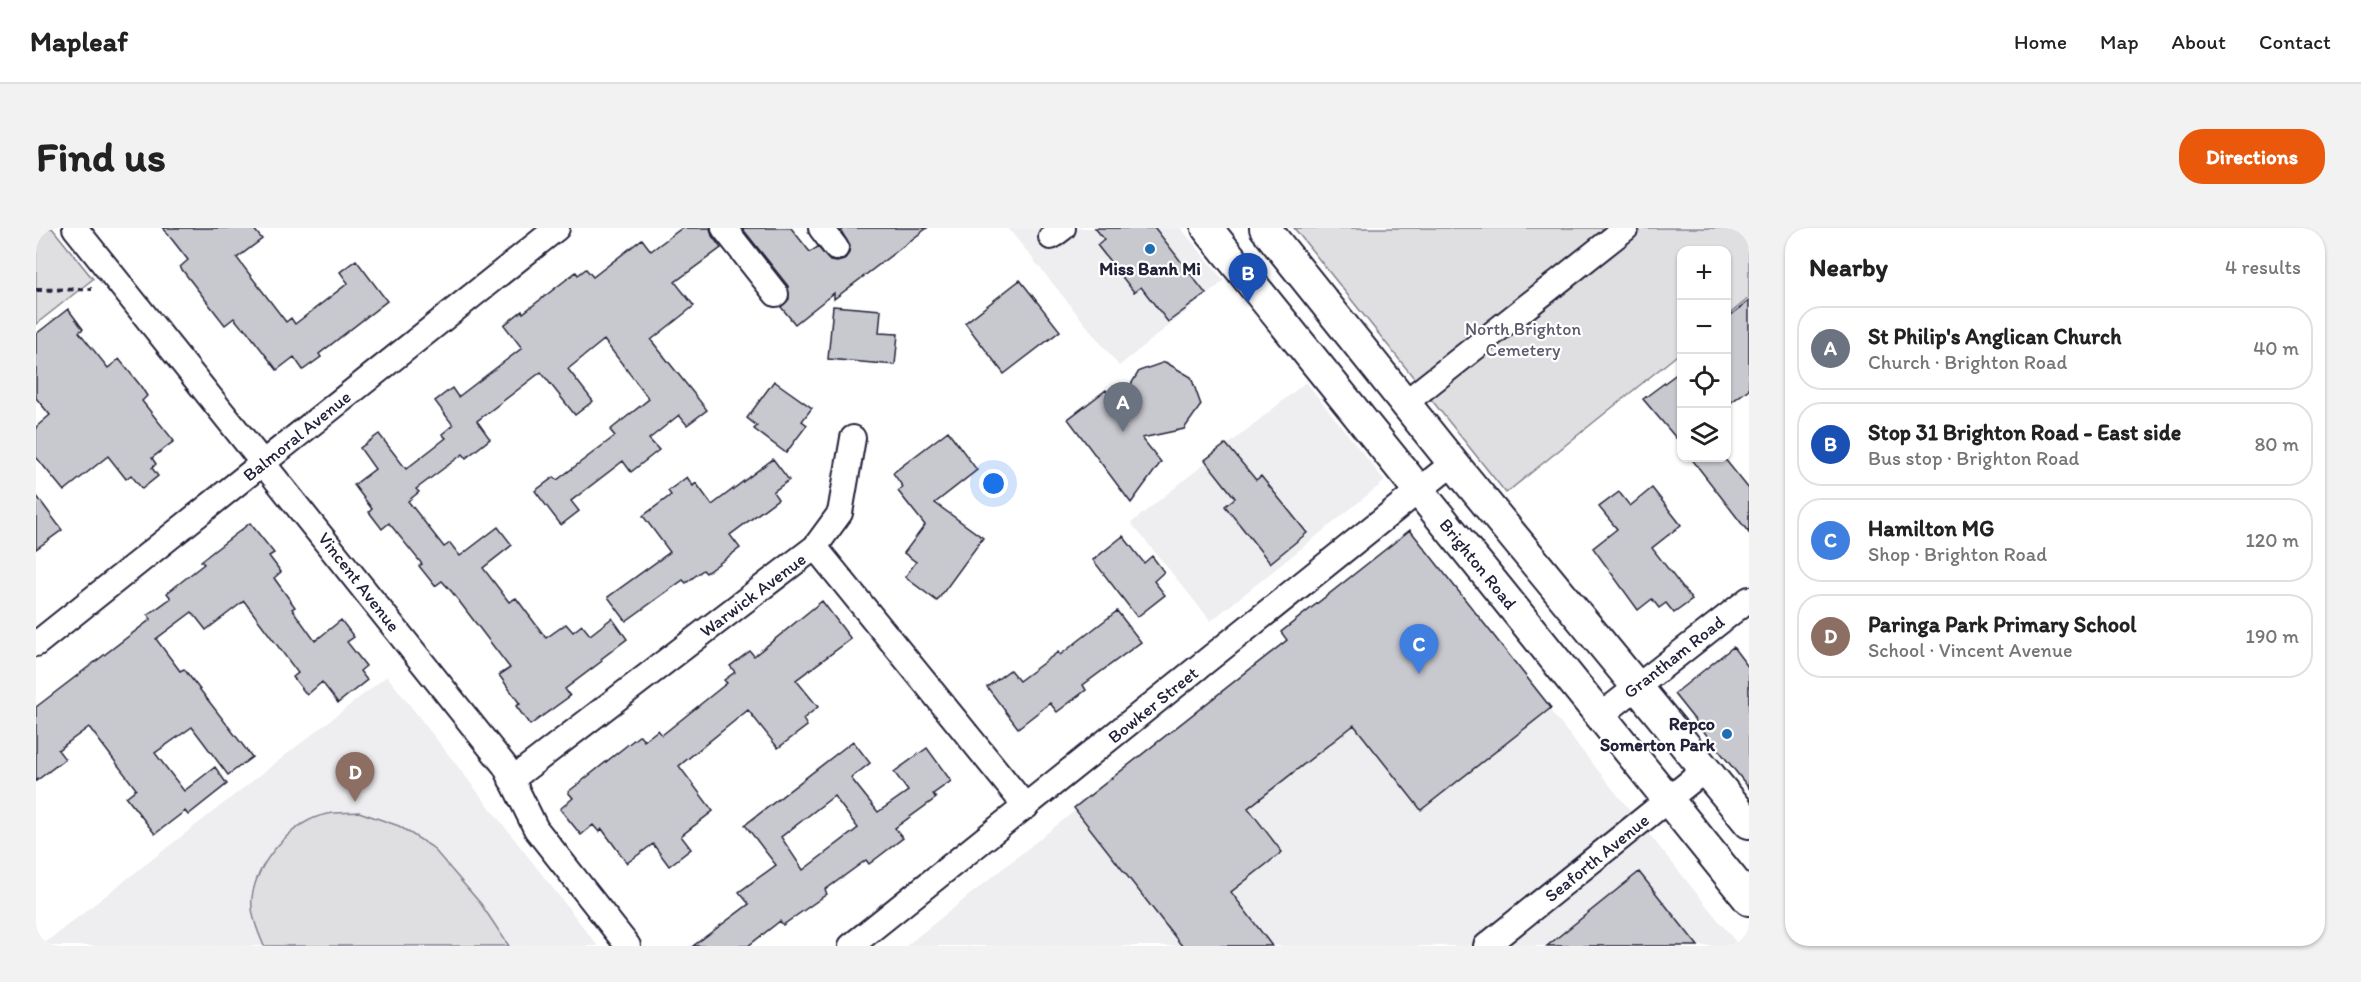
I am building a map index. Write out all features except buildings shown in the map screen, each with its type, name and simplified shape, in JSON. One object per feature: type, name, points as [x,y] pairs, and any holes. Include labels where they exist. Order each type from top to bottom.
[{"type":"main road","name":"Brighton Road","points":[[1208,228],[1749,900]]},
{"type":"main road","points":[[1266,228],[1453,463],[1749,824]]},
{"type":"street","name":"Vincent Avenue","points":[[75,228],[505,766],[536,829],[628,946]]},
{"type":"street","name":"Balmoral Avenue","points":[[36,644],[557,228]]},
{"type":"street","points":[[724,228],[776,294]]},
{"type":"street","points":[[820,228],[836,248]]},
{"type":"street","points":[[1405,403],[1626,228]]},
{"type":"street","points":[[815,548],[840,513],[853,438]]},
{"type":"street","name":"Bowker Street","points":[[851,946],[1453,463]]},
{"type":"street","name":"Warwick Avenue","points":[[511,780],[815,548],[1026,807]]},
{"type":"street","name":"Grantham Road","points":[[1600,716],[1749,599]]},
{"type":"street","name":"Seaforth Avenue","points":[[1486,946],[1706,769]]},
{"type":"path","points":[[36,291],[82,288],[124,291]]},
{"type":"shaded area","points":[[1008,228],[1181,228],[1224,281],[1119,366]]},
{"type":"shaded area","points":[[1306,382],[1385,481],[1211,621],[1131,523]]},
{"type":"shaded area","points":[[1413,540],[1739,946],[906,946]]},
{"type":"shaded area","points":[[387,676],[598,946],[41,946]]},
{"type":"green space","points":[[36,228],[52,228],[93,279],[36,324]]},
{"type":"green space","name":"North Brighton Cemetery","points":[[1294,228],[1749,228],[1749,298],[1731,313],[1731,246],[1677,246],[1677,355],[1506,493]]},
{"type":"green space","points":[[359,812],[399,826],[432,847],[481,904],[509,946],[264,946],[253,916],[252,897],[255,884],[269,857],[289,834],[314,818],[331,813]]},
{"type":"place","name":"Miss Banh Mi","points":[[1150,249]]},
{"type":"place","name":"Stop 31 Brighton Road - East side","points":[[1248,303]]},
{"type":"place","name":"St Philip's Anglican Church","points":[[1123,432]]},
{"type":"place","name":"Hamilton MG","points":[[1419,674]]},
{"type":"place","name":"Repco Somerton Park","points":[[1727,734]]},
{"type":"place","name":"Paringa Park Primary School","points":[[355,802]]}]
